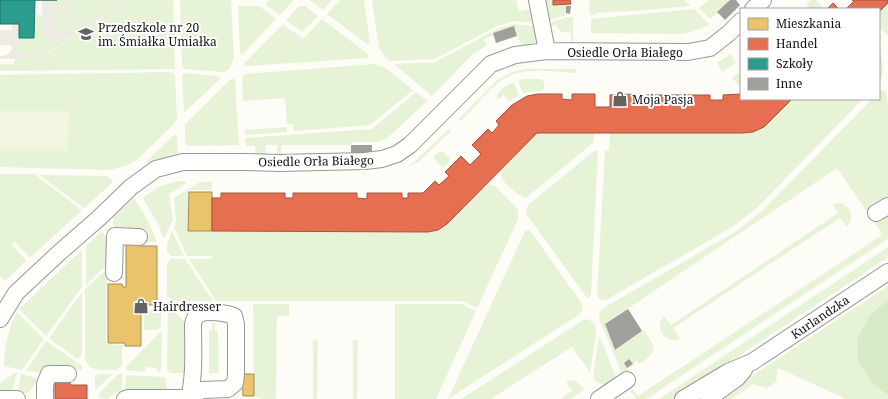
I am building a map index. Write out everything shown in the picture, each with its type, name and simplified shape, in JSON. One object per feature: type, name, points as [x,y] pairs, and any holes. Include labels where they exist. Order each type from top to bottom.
[{"type":"street","points":[[537,0],[547,52]]},
{"type":"street","points":[[754,8],[763,0]]},
{"type":"street","name":"Osiedle Orła Białego","points":[[0,319],[16,293],[60,252],[100,218],[130,186],[156,169],[183,162],[352,162],[382,159],[397,154],[410,145],[490,64],[515,55],[547,52],[688,52],[710,48],[740,22]]},
{"type":"street","points":[[100,218],[115,236],[114,273]]},
{"type":"street","points":[[115,236],[139,237]]},
{"type":"street","name":"Kurlandzka","points":[[683,399],[728,372],[752,362],[888,272]]},
{"type":"street","points":[[125,399],[189,398],[202,390],[228,390],[235,383],[236,374],[236,324],[234,316],[227,313],[200,313],[195,317],[193,324],[193,375],[189,398]]},
{"type":"street","name":"Kurlandzka","points":[[708,399],[737,378],[752,362]]},
{"type":"street","points":[[44,399],[45,384],[49,374],[68,374]]},
{"type":"street","points":[[599,398],[628,380]]},
{"type":"street","points":[[0,399],[17,399]]},
{"type":"green space","points":[[57,0],[66,0],[66,28],[64,30],[57,30]]},
{"type":"green space","points":[[69,0],[125,0],[116,4],[74,32],[69,28]]},
{"type":"green space","points":[[127,0],[173,0],[175,69],[0,71],[0,64],[14,64],[15,59],[34,59],[47,54],[117,7],[128,2]]},
{"type":"green space","points":[[180,0],[231,0],[234,57],[230,68],[227,71],[185,69],[182,66]]},
{"type":"green space","points":[[268,0],[293,1],[280,15],[266,5]]},
{"type":"green space","points":[[310,0],[332,0],[323,10]]},
{"type":"green space","points":[[340,0],[364,0],[370,44],[367,44],[327,14]]},
{"type":"green space","points":[[372,0],[516,0],[519,11],[531,9],[536,23],[513,21],[495,27],[435,59],[390,61],[384,56],[379,47]]},
{"type":"green space","points":[[541,0],[553,0],[553,5],[571,4],[571,6],[566,6],[566,15],[548,21]]},
{"type":"green space","points":[[589,0],[684,0],[691,6],[597,13],[596,15],[590,15]]},
{"type":"green space","points":[[709,0],[730,0],[710,19],[699,8]]},
{"type":"green space","points":[[811,0],[815,0],[824,8],[809,8],[807,3]]},
{"type":"green space","points":[[888,3],[888,36],[880,28],[880,11]]},
{"type":"green space","points":[[238,6],[259,6],[276,19],[243,54],[240,53]]},
{"type":"green space","points":[[299,6],[305,6],[318,16],[302,32],[286,20]]},
{"type":"green space","points":[[694,9],[710,25],[691,32],[680,34],[591,33],[591,19]]},
{"type":"green space","points":[[34,15],[43,15],[43,38],[64,38],[40,54],[24,56],[19,50],[19,38],[34,38]]},
{"type":"green space","points":[[567,17],[573,17],[573,45],[571,45],[571,33],[561,32],[556,25],[547,27],[549,23]]},
{"type":"green space","points":[[322,19],[368,54],[368,58],[246,66],[244,64],[283,24],[303,39]]},
{"type":"green space","points":[[514,24],[534,26],[536,42],[524,45],[519,41],[514,26],[493,33],[494,36],[484,39],[487,45],[473,54],[432,96],[394,64],[435,62],[497,29]]},
{"type":"green space","points":[[880,52],[883,70],[880,80]]},
{"type":"green space","points":[[731,54],[736,63],[722,72],[717,63]]},
{"type":"green space","points":[[375,64],[386,68],[413,90],[370,125],[294,131],[293,124],[287,124],[285,98],[243,101],[242,78],[244,74]]},
{"type":"green space","points":[[525,69],[577,69],[576,73],[529,71],[514,74],[500,81],[461,121],[459,119],[497,80],[513,72]]},
{"type":"green space","points":[[171,72],[175,75],[177,119],[173,125],[134,162],[108,170],[0,167],[0,75]]},
{"type":"green space","points":[[184,73],[217,76],[221,78],[184,112],[182,75]]},
{"type":"green space","points":[[737,73],[740,74],[740,86],[732,78]]},
{"type":"green space","points":[[232,78],[235,80],[239,145],[187,146],[185,142],[185,124]]},
{"type":"green space","points":[[524,79],[541,79],[544,82],[544,90],[523,93],[518,81]]},
{"type":"green space","points":[[514,82],[519,95],[509,102],[503,95],[499,99],[497,97],[497,94],[504,87]]},
{"type":"green space","points":[[884,90],[886,93],[888,104],[888,199],[867,212],[837,168],[605,324],[615,350],[644,330],[653,345],[653,352],[639,364],[637,361],[633,364],[624,363],[629,371],[623,376],[599,319],[602,309],[735,232],[761,212],[871,100],[880,100],[880,91]]},
{"type":"green space","points":[[416,92],[427,101],[386,139],[378,142],[351,142],[351,145],[281,145],[281,157],[277,157],[277,145],[266,145],[266,157],[255,157],[255,146],[246,146],[245,138],[372,129]]},
{"type":"green space","points":[[791,100],[862,100],[757,208],[732,227],[606,300],[598,298],[605,151],[609,150],[610,133],[743,133],[765,125]]},
{"type":"green space","points":[[0,111],[69,111],[68,151],[0,151]]},
{"type":"green space","points":[[287,127],[287,132],[245,135],[245,130]]},
{"type":"green space","points":[[449,129],[451,131],[418,162],[406,168],[416,160]]},
{"type":"green space","points":[[537,133],[594,133],[594,142],[526,198],[507,185],[499,171]]},
{"type":"green space","points":[[175,134],[177,137],[178,158],[146,165],[148,160]]},
{"type":"green space","points":[[594,151],[598,151],[591,295],[587,298],[527,215],[526,210],[528,205]]},
{"type":"green space","points":[[439,152],[443,152],[451,160],[443,168],[435,160],[434,156]]},
{"type":"green space","points":[[0,174],[34,174],[82,210],[31,257],[29,257],[15,242],[12,245],[26,261],[5,281],[0,276]]},
{"type":"green space","points":[[39,175],[107,176],[112,180],[112,183],[84,208]]},
{"type":"green space","points":[[177,181],[184,181],[187,183],[169,194],[173,220],[164,239],[159,226],[143,198],[158,187]]},
{"type":"green space","points":[[200,182],[211,182],[212,190],[189,190],[189,231],[428,232],[488,183],[495,186],[518,210],[518,219],[477,308],[462,301],[216,301],[189,259],[211,259],[212,256],[187,256],[174,228],[176,221],[174,198]]},
{"type":"green space","points":[[134,198],[148,221],[157,242],[144,242],[117,231],[113,225],[113,217]]},
{"type":"green space","points":[[836,203],[845,205],[850,211],[851,219],[847,227],[840,218],[673,328],[680,339],[670,340],[662,333],[660,330],[660,323],[664,316],[671,325],[838,213],[833,205]]},
{"type":"green space","points":[[888,215],[888,239],[646,399],[636,399],[629,388],[631,387],[638,396],[882,235],[875,223]]},
{"type":"green space","points":[[530,230],[582,304],[583,308],[580,314],[448,399],[525,231]]},
{"type":"green space","points":[[172,231],[184,256],[171,256],[167,252],[167,245]]},
{"type":"green space","points":[[101,232],[104,233],[107,243],[107,265],[86,285],[86,246]]},
{"type":"green space","points":[[888,247],[888,257],[674,399],[659,399]]},
{"type":"green space","points":[[82,250],[82,287],[46,336],[21,311],[20,308]]},
{"type":"green space","points":[[171,259],[185,259],[213,301],[174,301],[167,295],[167,263]]},
{"type":"green space","points":[[107,269],[106,344],[122,345],[122,365],[116,370],[96,370],[89,366],[85,357],[85,289]]},
{"type":"green space","points":[[888,286],[888,399],[846,399],[778,368],[776,382],[767,388],[753,384],[732,399],[717,399]]},
{"type":"green space","points":[[82,292],[82,355],[77,359],[49,338]]},
{"type":"green space","points":[[888,300],[888,395],[871,381],[858,361],[857,339],[870,315]]},
{"type":"green space","points":[[253,304],[289,304],[289,316],[277,316],[276,399],[263,399],[254,396]]},
{"type":"green space","points":[[395,304],[461,304],[476,311],[436,399],[395,399]]},
{"type":"green space","points":[[146,310],[157,310],[161,313],[161,326],[157,330],[144,330],[144,312]]},
{"type":"green space","points":[[168,311],[174,311],[185,322],[185,373],[170,373],[167,369]]},
{"type":"green space","points":[[17,312],[44,339],[22,370],[4,366],[5,352],[11,325]]},
{"type":"green space","points":[[585,319],[592,322],[596,328],[590,372],[572,347],[491,399],[461,399]]},
{"type":"green space","points":[[212,323],[215,323],[215,330],[218,331],[219,373],[209,373],[209,330],[212,330]]},
{"type":"green space","points":[[159,333],[162,333],[161,370],[157,372],[157,368],[146,367],[145,372],[126,370],[126,367]]},
{"type":"green space","points":[[599,335],[617,380],[604,385],[596,382],[593,377]]},
{"type":"green space","points":[[318,339],[317,399],[313,399],[313,340]]},
{"type":"green space","points":[[353,340],[358,340],[357,399],[353,399]]},
{"type":"green space","points":[[46,341],[82,366],[82,370],[44,369],[42,373],[26,371]]},
{"type":"green space","points":[[14,373],[17,373],[12,391],[2,393],[0,391],[0,383]]},
{"type":"green space","points":[[21,374],[36,378],[38,380],[28,393],[17,394]]},
{"type":"green space","points":[[98,374],[113,374],[95,390],[95,376]]},
{"type":"green space","points":[[118,374],[122,374],[122,389],[107,399],[99,398],[99,393]]},
{"type":"green space","points":[[126,375],[165,377],[167,389],[125,389]]},
{"type":"green space","points":[[571,380],[579,383],[584,390],[570,399],[560,399],[572,391],[566,381]]},
{"type":"shaded area","points":[[42,0],[57,0],[57,30],[64,30],[66,28],[66,0],[69,0],[69,28],[72,31],[75,31],[116,4],[125,0],[128,2],[117,7],[41,57],[34,59],[0,59],[0,56],[7,55],[12,50],[11,45],[0,45],[0,30],[12,30],[12,24],[19,24],[19,50],[24,56],[40,54],[63,38],[43,38]]},
{"type":"building: Mieszkania","points":[[189,192],[212,192],[212,231],[188,231]]},
{"type":"building: Mieszkania","points":[[126,243],[140,243],[140,246],[157,246],[157,305],[145,305],[145,302],[141,302],[141,346],[125,346],[125,343],[108,343],[108,284],[122,284],[123,287],[126,287]]},
{"type":"building: Mieszkania","points":[[242,374],[254,374],[254,396],[243,396]]},
{"type":"building: Handel","points":[[553,0],[570,0],[571,4],[553,5]]},
{"type":"building: Handel","points":[[852,0],[888,0],[888,3],[880,11],[880,8],[847,8],[854,1]]},
{"type":"building: Handel","points":[[833,3],[838,8],[828,8]]},
{"type":"building: Handel","points":[[538,94],[562,94],[562,99],[572,100],[572,94],[595,94],[595,107],[610,107],[610,95],[633,94],[633,100],[646,100],[646,95],[710,95],[710,100],[723,100],[723,95],[740,94],[740,100],[791,100],[764,127],[753,132],[537,133],[447,224],[438,230],[428,232],[212,231],[212,198],[221,198],[221,193],[285,193],[285,198],[293,198],[293,193],[357,193],[357,198],[367,199],[367,193],[402,193],[402,198],[408,198],[408,193],[423,193],[435,181],[439,185],[449,176],[445,172],[461,156],[470,165],[481,154],[472,145],[488,129],[492,133],[499,125],[496,121],[512,105],[527,96]]},
{"type":"building: Handel","points":[[55,382],[70,382],[70,385],[87,385],[87,399],[55,399]]},
{"type":"building: Szkoły","points":[[0,0],[35,0],[34,38],[19,38],[19,24],[0,24]]},
{"type":"building: Inne","points":[[730,0],[736,0],[740,5],[725,20],[717,12]]},
{"type":"building: Inne","points":[[566,6],[571,6],[570,14],[566,13]]},
{"type":"building: Inne","points":[[514,26],[517,36],[496,43],[493,33]]},
{"type":"building: Inne","points":[[351,145],[372,145],[372,154],[351,154]]},
{"type":"building: Inne","points":[[628,309],[642,331],[615,350],[605,324]]},
{"type":"building: Inne","points":[[629,359],[633,364],[627,368],[624,363]]},
{"type":"place","name":"Przedszkole nr 20 im. Śmiałka Umiałka","points":[[86,34]]},
{"type":"place","name":"Moja Pasja","points":[[620,99]]},
{"type":"place","name":"Hairdresser","points":[[141,306]]}]
